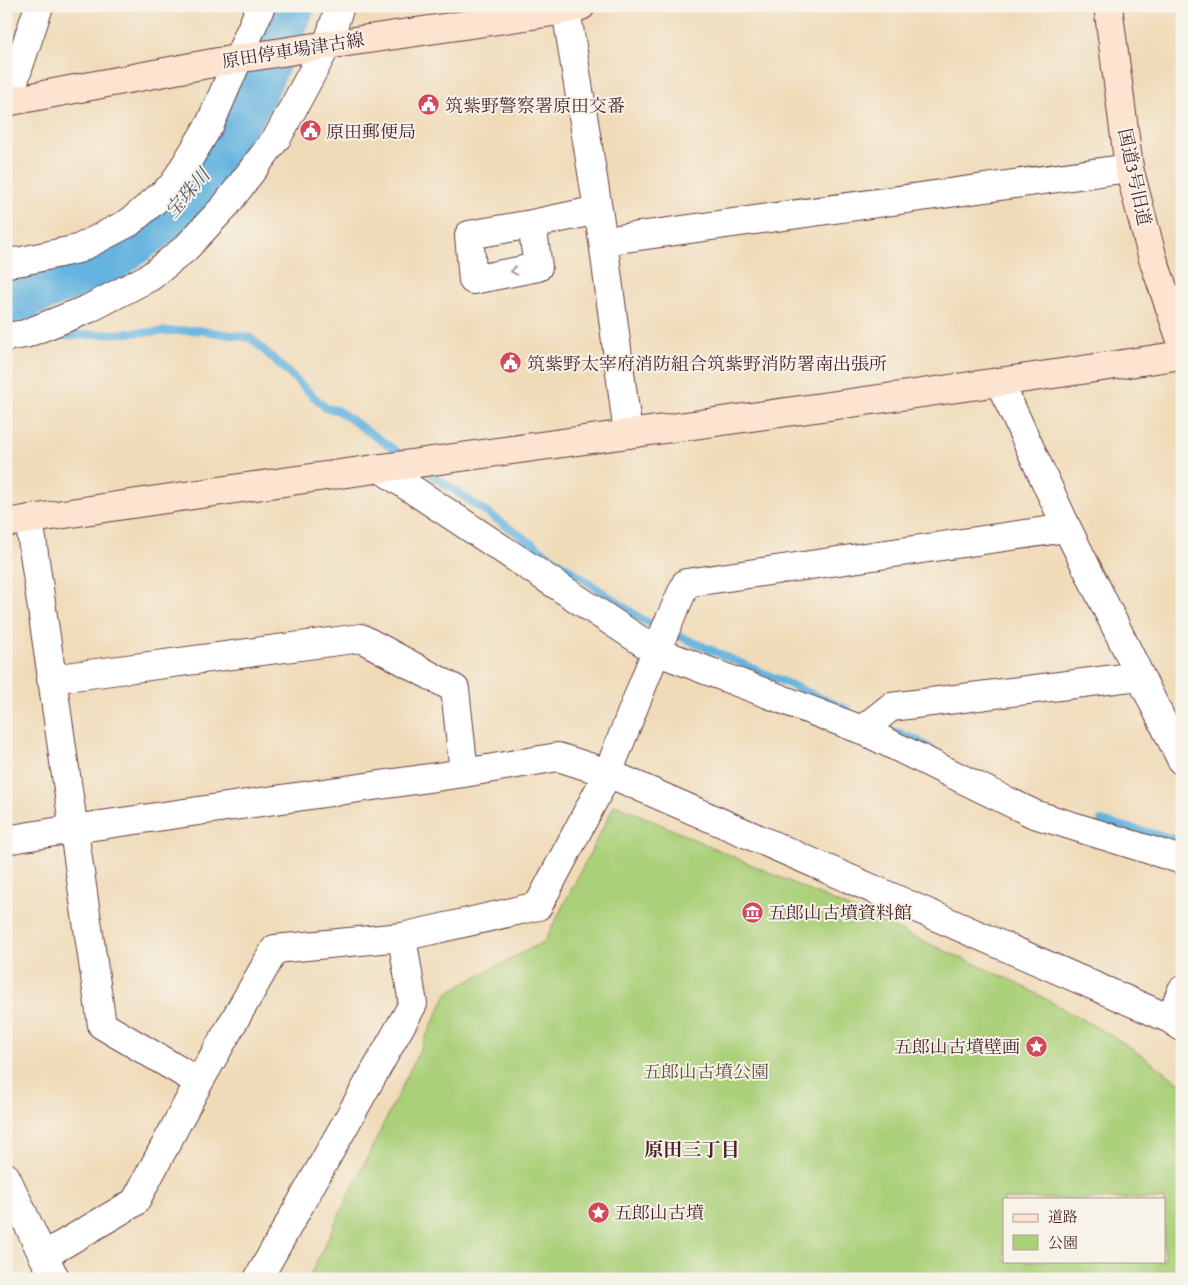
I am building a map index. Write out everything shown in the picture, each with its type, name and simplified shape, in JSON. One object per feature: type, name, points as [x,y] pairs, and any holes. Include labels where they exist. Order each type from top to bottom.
[{"type":"street","points":[[7,102],[39,6]]},
{"type":"street","points":[[6,263],[78,248],[130,222],[173,185],[210,124],[261,6]]},
{"type":"street","points":[[6,337],[25,334],[88,309],[150,277],[186,248],[226,205],[278,136],[327,45],[340,6]]},
{"type":"street","name":"国道3号旧道","points":[[1108,6],[1129,168],[1153,259],[1182,343]]},
{"type":"street","points":[[574,8],[598,210],[628,434]]},
{"type":"street","name":"原田停車場津古線","points":[[7,102],[238,59],[574,8]]},
{"type":"street","points":[[603,241],[1129,168]]},
{"type":"street","points":[[532,224],[598,210]]},
{"type":"street","points":[[199,1082],[102,1025],[51,679],[17,521],[380,468],[1000,383],[1182,355]]},
{"type":"street","points":[[1000,383],[1067,528],[1182,760]]},
{"type":"street","points":[[380,468],[656,651],[862,730],[1034,814],[1182,860]]},
{"type":"street","points":[[6,1177],[50,1267],[135,1202],[199,1082],[274,949],[402,937],[538,906],[608,773],[656,651],[686,582],[1067,528]]},
{"type":"street","points":[[51,679],[361,638],[455,689],[464,773]]},
{"type":"street","points":[[862,730],[891,707],[1139,676]]},
{"type":"street","points":[[6,840],[464,773],[558,757],[608,773],[1176,1023],[1182,990]]},
{"type":"street","points":[[258,1279],[413,1004],[402,937]]},
{"type":"green space","name":"五郎山古墳公園","points":[[615,804],[1015,982],[1121,1041],[1182,1084],[1182,1279],[308,1279],[448,992],[545,941]]},
{"type":"waterway","name":"宝珠川","points":[[6,304],[103,266],[172,215],[201,179],[252,99],[293,6]]},
{"type":"waterway","points":[[12,303],[40,322]]},
{"type":"waterway","points":[[51,331],[59,336],[198,330],[251,338],[326,408],[337,410],[405,457]]},
{"type":"waterway","points":[[425,470],[643,620],[848,710]]},
{"type":"waterway","points":[[897,732],[931,749]]},
{"type":"waterway","points":[[1101,821],[1182,841]]},
{"type":"place","name":"筑紫野警察署原田交番","points":[[429,105]]},
{"type":"place","name":"原田郵便局","points":[[310,131]]},
{"type":"place","name":"筑紫野太宰府消防組合筑紫野消防署南出張所","points":[[511,363]]},
{"type":"place","name":"五郎山古墳資料館","points":[[752,912]]},
{"type":"place","name":"五郎山古墳壁画","points":[[1036,1046]]},
{"type":"place","name":"五郎山古墳","points":[[598,1212]]},
{"type":"district","name":"原田三丁目","points":[[692,1149]]}]
